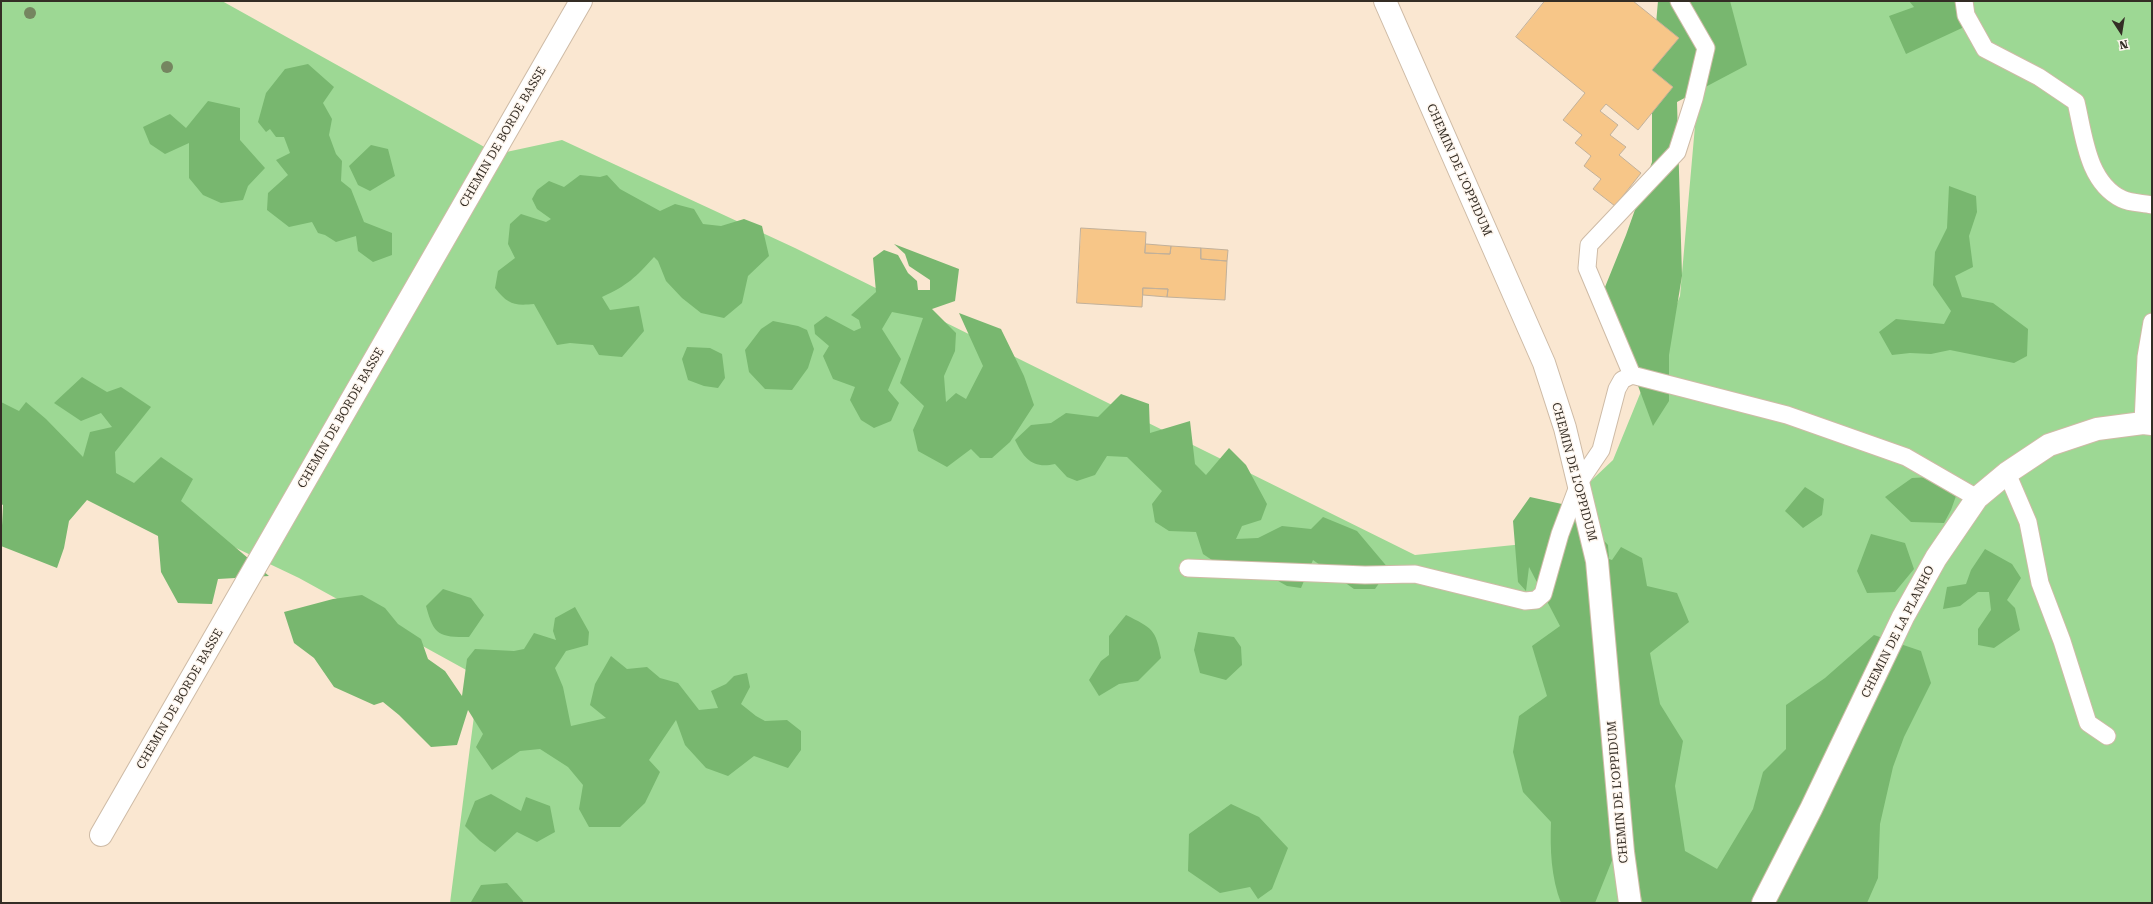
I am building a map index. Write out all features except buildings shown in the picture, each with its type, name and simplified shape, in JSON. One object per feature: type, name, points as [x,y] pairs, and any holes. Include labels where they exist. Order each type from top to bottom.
[{"type":"street","name":"CHEMIN DE BORDE BASSE","points":[[102,835],[581,1]]},
{"type":"street","name":"CHEMIN DE L'OPPIDUM","points":[[1386,1],[1544,363],[1580,481],[1597,561],[1630,903]]},
{"type":"street","name":"CHEMIN DE LA PLANHO","points":[[1763,903],[1811,809],[1903,617],[1936,558],[1977,498],[2007,473],[2049,445],[2097,429],[2148,424]]},
{"type":"lane","points":[[1632,375],[1587,268],[1589,245],[1677,152],[1694,99],[1706,48],[1679,1]]},
{"type":"lane","points":[[1964,1],[1966,15],[1985,49],[2039,78],[2076,102],[2088,155],[2101,184],[2122,200],[2152,205]]},
{"type":"lane","points":[[2148,424],[2146,357],[2152,322]]},
{"type":"lane","points":[[1188,568],[1365,574],[1415,574],[1525,601],[1536,600],[1543,594],[1560,534],[1580,481],[1601,450],[1617,389],[1622,380],[1632,375],[1787,415],[1906,457],[1977,498]]},
{"type":"lane","points":[[2007,473],[2028,522],[2040,583],[2062,641],[2088,723],[2107,736]]},
{"type":"green space","points":[[1,1],[222,1],[497,154],[562,140],[795,248],[1415,555],[1524,544],[1613,460],[1680,296],[1706,1],[2152,1],[2152,903],[450,903],[479,677],[299,578],[1,436]]},
{"type":"green space","points":[[1658,1],[1730,1],[1747,65],[1677,102],[1682,276],[1669,355],[1669,401],[1653,426],[1603,292],[1626,235],[1652,162],[1652,70]]},
{"type":"green space","points":[[1909,1],[1971,1],[1962,28],[1906,54],[1889,16],[1914,7]]},
{"type":"green space","points":[[308,64],[334,87],[323,103],[332,119],[329,135],[336,154],[342,161],[341,181],[351,189],[364,222],[392,233],[392,255],[373,262],[358,251],[356,236],[336,242],[325,235],[318,233],[312,222],[289,227],[267,210],[268,193],[288,175],[276,160],[290,153],[284,137],[276,137],[270,129],[266,132],[258,122],[266,93],[285,69]]},
{"type":"green space","points":[[208,101],[240,108],[240,140],[265,168],[248,186],[243,200],[221,203],[203,195],[189,178],[189,143],[165,154],[150,144],[143,127],[170,114],[186,128]]},
{"type":"green space","points":[[371,145],[388,149],[395,176],[370,191],[358,185],[349,166]]},
{"type":"green space","points":[[580,175],[600,177],[607,175],[620,189],[660,211],[675,204],[694,209],[703,224],[721,226],[744,219],[762,226],[769,256],[748,276],[742,303],[724,318],[701,313],[682,298],[666,281],[658,261],[654,257],[631,280],[602,297],[610,310],[639,306],[644,331],[622,357],[599,355],[593,345],[570,343],[557,345],[534,304],[521,305],[512,303],[504,298],[495,288],[498,271],[515,258],[508,244],[510,224],[521,214],[546,222],[551,219],[537,209],[532,199],[537,190],[549,181],[564,187]]},
{"type":"green space","points":[[1949,186],[1976,196],[1977,212],[1969,236],[1973,267],[1955,276],[1962,297],[1993,303],[2028,329],[2027,356],[2014,363],[1950,350],[1931,354],[1910,353],[1892,355],[1879,332],[1896,319],[1944,324],[1951,311],[1933,285],[1935,252],[1947,228]]},
{"type":"green space","points":[[894,244],[959,269],[955,301],[932,309],[956,333],[955,351],[944,376],[946,402],[956,393],[966,399],[983,366],[959,313],[1001,329],[1024,376],[1034,405],[1010,442],[992,458],[980,458],[971,449],[947,467],[918,451],[913,430],[924,406],[900,383],[923,318],[892,312],[882,329],[901,359],[888,390],[899,403],[891,421],[874,428],[861,420],[850,400],[855,387],[833,379],[823,356],[829,346],[815,334],[814,325],[826,316],[854,331],[861,328],[859,320],[851,315],[876,292],[873,258],[884,250],[898,255],[908,273],[917,281],[918,290],[930,290],[930,280],[909,266],[905,254]]},
{"type":"green space","points":[[773,321],[798,326],[807,330],[814,349],[808,368],[792,390],[765,389],[749,372],[745,350],[761,329]]},
{"type":"green space","points":[[687,347],[710,348],[722,354],[725,378],[718,388],[704,386],[688,380],[682,359]]},
{"type":"green space","points":[[82,377],[107,392],[121,387],[151,407],[115,452],[116,473],[134,483],[161,457],[193,479],[181,501],[269,576],[218,579],[212,604],[178,603],[161,572],[158,536],[87,500],[69,521],[64,548],[57,568],[1,546],[3,505],[1,504],[1,402],[19,411],[26,402],[46,419],[83,457],[90,432],[112,427],[101,413],[81,421],[54,403]]},
{"type":"green space","points":[[1121,394],[1149,404],[1150,433],[1190,421],[1195,464],[1206,475],[1229,448],[1246,465],[1267,504],[1261,520],[1242,526],[1236,539],[1258,538],[1282,526],[1311,529],[1323,517],[1357,531],[1389,569],[1375,589],[1354,589],[1313,560],[1301,588],[1287,586],[1252,566],[1224,568],[1203,554],[1196,532],[1169,531],[1155,522],[1152,504],[1162,491],[1127,457],[1107,456],[1095,475],[1077,481],[1067,477],[1055,464],[1041,465],[1030,461],[1022,452],[1015,440],[1031,425],[1051,423],[1066,413],[1098,417]]},
{"type":"green space","points":[[1931,477],[1956,496],[1944,523],[1911,522],[1885,497],[1912,478]]},
{"type":"green space","points":[[1805,487],[1824,499],[1822,515],[1803,528],[1785,511]]},
{"type":"green space","points":[[1530,497],[1571,506],[1608,545],[1609,559],[1612,560],[1621,547],[1642,558],[1647,586],[1677,593],[1689,622],[1650,653],[1660,704],[1683,741],[1675,786],[1685,851],[1717,869],[1753,809],[1763,772],[1786,749],[1786,705],[1825,678],[1874,635],[1921,651],[1931,683],[1904,737],[1893,767],[1880,824],[1878,878],[1867,903],[1643,903],[1613,809],[1613,858],[1595,903],[1561,903],[1553,873],[1551,822],[1523,792],[1513,752],[1519,716],[1547,696],[1532,646],[1560,626],[1529,567],[1526,591],[1518,582],[1513,521]]},
{"type":"green space","points":[[1871,534],[1905,543],[1914,569],[1895,592],[1867,593],[1857,571]]},
{"type":"green space","points":[[1985,549],[2012,564],[2021,578],[2007,600],[2015,608],[2020,630],[1994,648],[1978,645],[1978,629],[1991,610],[1989,592],[1978,592],[1960,606],[1943,609],[1947,587],[1966,584],[1971,570]]},
{"type":"green space","points":[[443,589],[471,598],[484,615],[469,637],[444,635],[439,633],[432,624],[426,606]]},
{"type":"green space","points":[[362,595],[385,608],[398,624],[421,639],[428,659],[445,671],[462,696],[467,659],[475,649],[514,651],[524,649],[534,633],[556,640],[553,631],[555,618],[575,607],[589,632],[588,645],[566,651],[555,668],[563,687],[571,726],[606,718],[590,705],[595,684],[611,656],[627,669],[647,667],[660,678],[678,683],[699,710],[718,708],[711,691],[726,684],[734,676],[747,673],[750,687],[741,704],[765,721],[787,720],[801,731],[801,750],[788,768],[754,756],[728,776],[706,768],[685,745],[676,720],[649,760],[660,772],[645,803],[620,827],[589,827],[579,809],[583,785],[568,767],[540,749],[520,751],[492,770],[476,747],[483,734],[468,710],[457,745],[431,747],[399,715],[383,702],[374,705],[334,687],[314,658],[294,643],[284,612],[333,599]]},
{"type":"green space","points":[[1126,615],[1142,623],[1151,630],[1155,635],[1161,658],[1138,681],[1119,684],[1099,696],[1089,680],[1101,661],[1109,655],[1109,636]]},
{"type":"green space","points":[[1198,632],[1234,637],[1241,647],[1242,665],[1226,680],[1200,673],[1194,650]]},
{"type":"green space","points":[[491,794],[521,811],[526,797],[550,806],[555,832],[537,842],[517,832],[495,852],[480,841],[465,826],[475,801]]},
{"type":"green space","points":[[1231,804],[1259,817],[1288,848],[1272,889],[1258,899],[1250,887],[1220,893],[1188,871],[1189,834]]},
{"type":"green space","points":[[507,883],[523,901],[523,903],[471,902],[481,885]]}]
